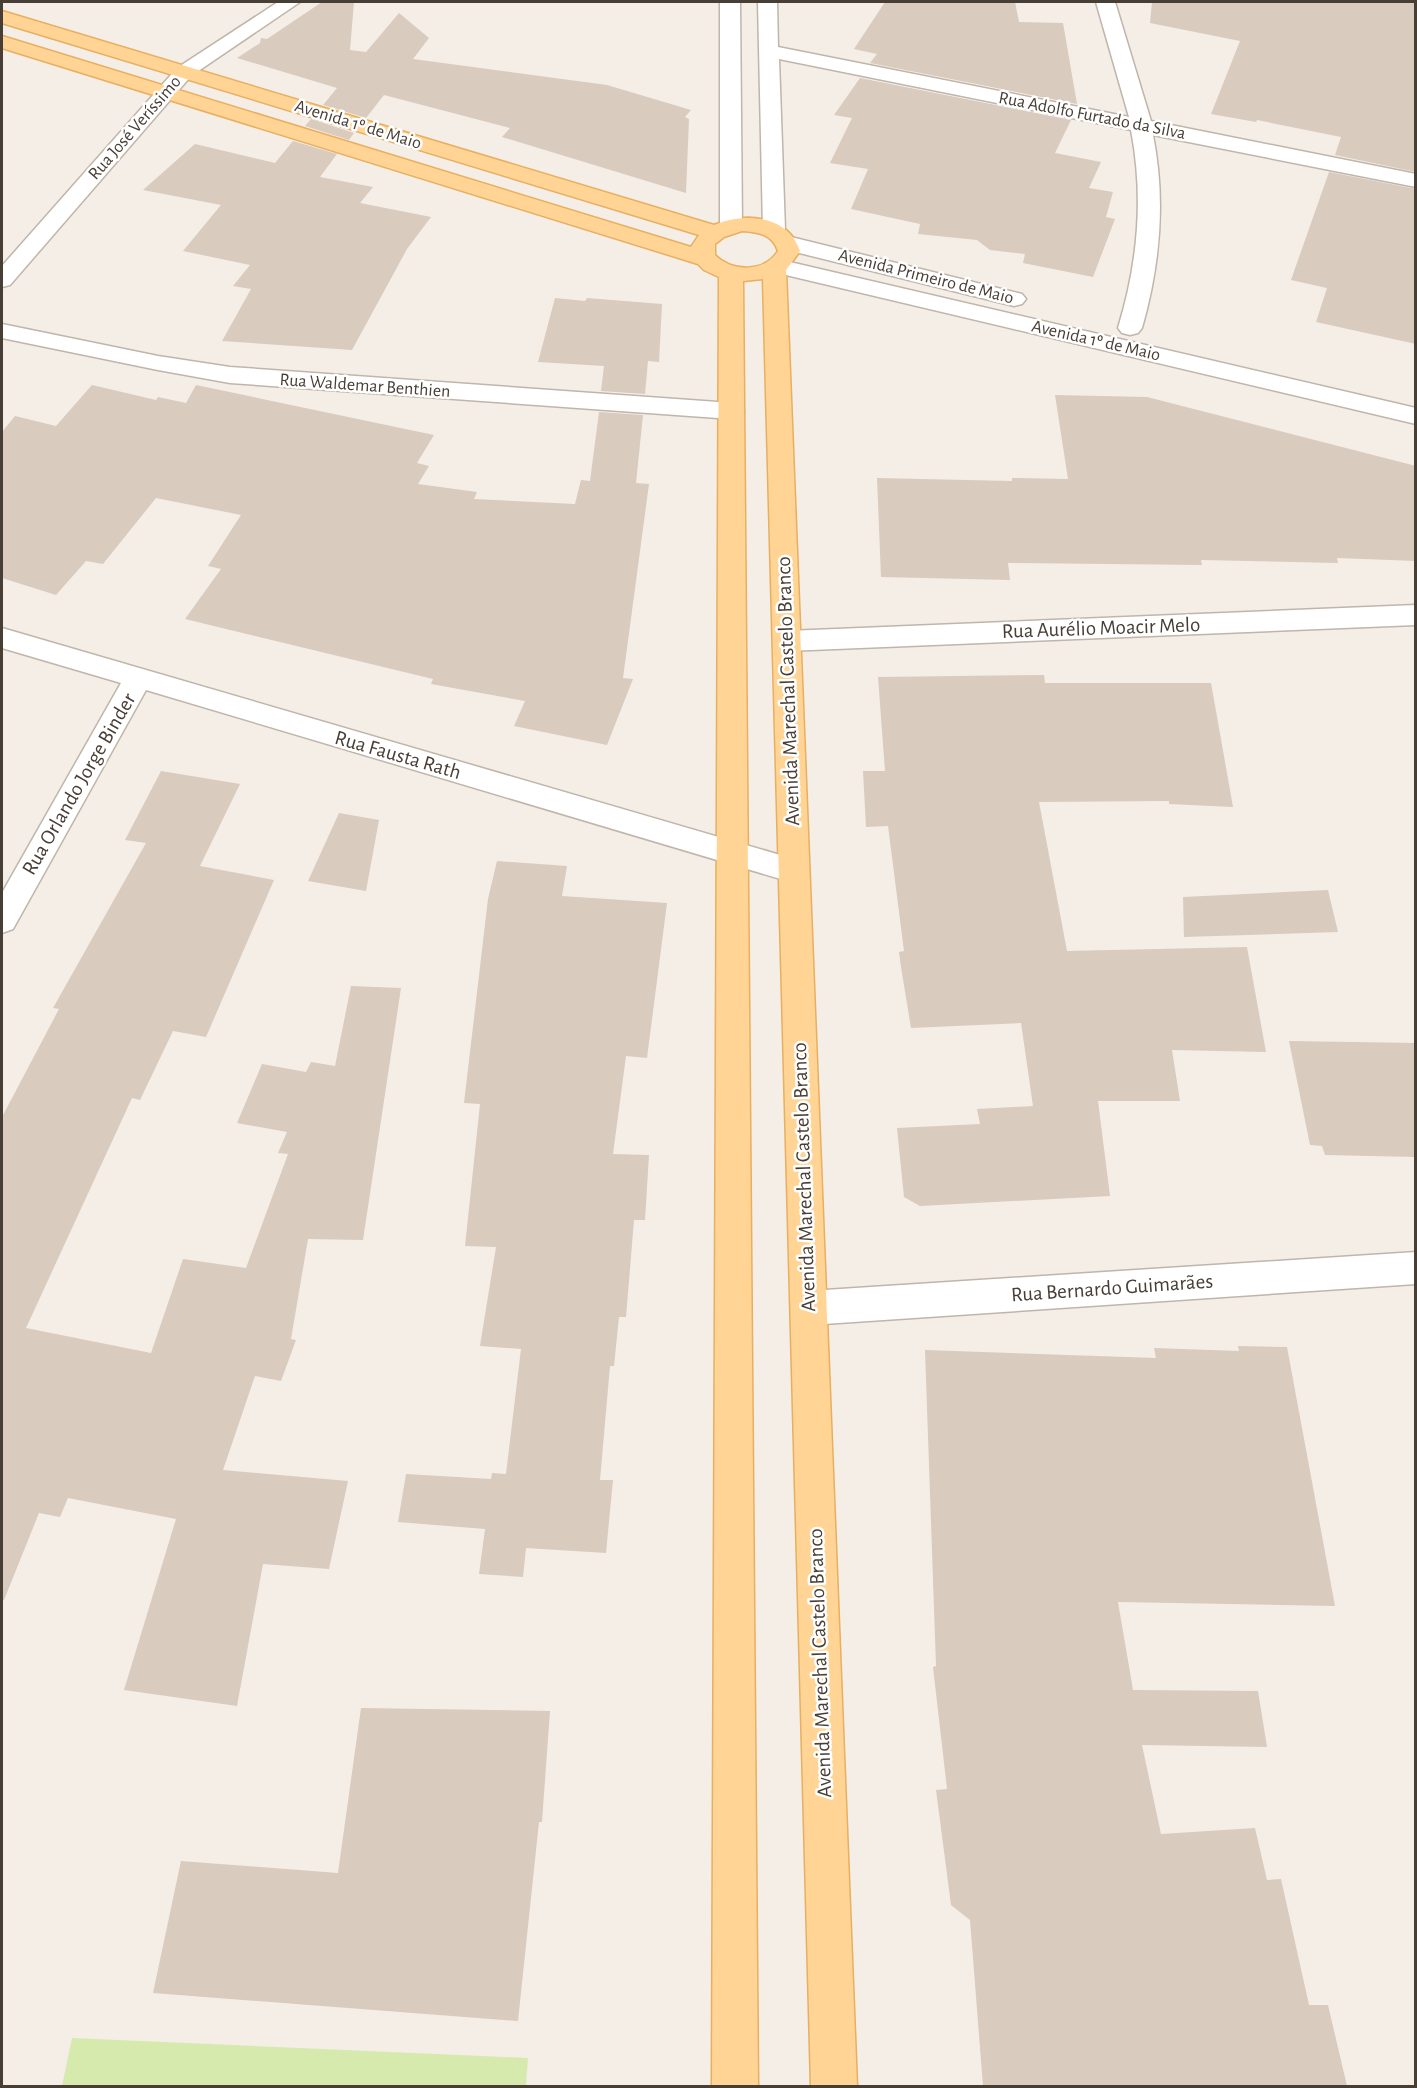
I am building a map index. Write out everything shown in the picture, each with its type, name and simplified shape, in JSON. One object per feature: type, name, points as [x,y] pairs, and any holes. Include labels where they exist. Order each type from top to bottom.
[{"type":"main road","name":"Avenida 1º de Maio","points":[[2,17],[723,229],[753,225],[778,252],[756,273],[719,266],[2,42]]},
{"type":"main road","points":[[723,229],[703,244],[719,266],[732,411],[735,2086]]},
{"type":"main road","name":"Avenida Marechal Castelo Branco","points":[[778,252],[794,871],[834,2086]]},
{"type":"street","name":"Rua José Veríssimo","points":[[2,280],[184,72],[290,2]]},
{"type":"street","points":[[723,229],[730,2]]},
{"type":"street","name":"Avenida Marechal Castelo Branco","points":[[767,2],[778,252]]},
{"type":"street","points":[[1106,2],[1142,126],[1148,192],[1149,246],[1142,293],[1131,328]]},
{"type":"street","name":"Rua Adolfo Furtado da Silva","points":[[769,51],[1416,181]]},
{"type":"street","name":"Avenida Primeiro de Maio","points":[[778,252],[1131,328],[1416,393]]},
{"type":"street","name":"Avenida 1º de Maio","points":[[778,252],[1416,416]]},
{"type":"street","name":"Rua Waldemar Benthien","points":[[2,331],[158,363],[230,375],[732,411]]},
{"type":"street","name":"Rua Aurélio Moacir Melo","points":[[787,640],[1416,615]]},
{"type":"street","name":"Rua Fausta Rath","points":[[2,638],[794,871]]},
{"type":"street","name":"Rua Orlando Jorge Binder","points":[[2,920],[138,679]]},
{"type":"street","name":"Rua Bernardo Guimarães","points":[[808,1308],[1416,1268]]},
{"type":"green space","points":[[72,2038],[528,2058],[526,2086],[62,2086]]},
{"type":"building","points":[[322,2],[354,2],[350,50],[366,52],[399,13],[429,38],[413,59],[607,85],[691,110],[685,117],[689,119],[686,193],[502,137],[510,128],[384,95],[366,118],[323,105],[337,88],[237,58],[260,43],[261,38],[267,39]]},
{"type":"building","points":[[885,2],[1015,2],[1019,22],[1063,23],[1077,104],[870,63],[877,54],[854,49]]},
{"type":"building","points":[[1152,2],[1416,2],[1416,172],[1335,155],[1341,137],[1257,120],[1256,122],[1211,114],[1240,41],[1150,23]]},
{"type":"building","points":[[860,78],[1071,120],[1055,153],[1101,162],[1089,188],[1113,192],[1106,217],[1115,219],[1093,277],[1023,263],[1025,254],[990,250],[977,240],[918,234],[920,224],[851,209],[868,169],[830,163],[852,118],[834,115]]},
{"type":"building","points":[[311,119],[354,133],[349,140],[305,126]]},
{"type":"building","points":[[293,141],[337,154],[320,177],[373,187],[360,203],[431,217],[407,249],[352,350],[222,341],[251,289],[233,286],[250,265],[183,251],[221,205],[143,190],[195,144],[275,163]]},
{"type":"building","points":[[1329,172],[1416,189],[1416,344],[1316,322],[1327,288],[1291,280]]},
{"type":"building","points":[[555,298],[662,304],[659,362],[648,361],[645,394],[601,391],[604,366],[538,362]]},
{"type":"building","points":[[92,385],[156,400],[158,397],[186,403],[196,385],[434,435],[417,463],[429,466],[418,484],[477,492],[474,499],[575,504],[581,480],[590,481],[599,412],[643,415],[636,483],[649,484],[623,678],[633,679],[607,745],[514,726],[525,701],[431,684],[433,679],[185,619],[221,569],[208,566],[241,515],[156,498],[103,564],[86,561],[56,595],[2,578],[2,432],[15,416],[56,426]]},
{"type":"building","points":[[1055,395],[1147,397],[1416,466],[1416,561],[1337,558],[1338,563],[1201,560],[1202,565],[1008,563],[1010,580],[881,577],[877,478],[1012,481],[1012,478],[1068,479]]},
{"type":"building","points":[[1044,675],[1045,683],[1211,683],[1233,807],[1169,804],[1169,801],[1039,802],[1067,951],[1247,947],[1266,1052],[1172,1050],[1180,1101],[1098,1101],[1110,1196],[920,1206],[904,1197],[897,1128],[980,1124],[977,1109],[1033,1106],[1021,1023],[911,1028],[899,952],[904,951],[888,826],[866,827],[863,771],[885,771],[878,677]]},
{"type":"building","points":[[161,771],[240,784],[200,866],[274,880],[206,1037],[173,1031],[140,1100],[132,1098],[26,1328],[151,1353],[183,1259],[246,1268],[288,1154],[278,1153],[287,1132],[237,1123],[262,1064],[306,1072],[311,1062],[335,1066],[351,986],[401,988],[363,1240],[308,1239],[291,1339],[296,1340],[281,1381],[255,1376],[223,1470],[348,1481],[329,1569],[263,1564],[237,1706],[124,1690],[176,1519],[68,1498],[60,1517],[39,1513],[4,1600],[2,1600],[2,1117],[59,1009],[53,1008],[146,843],[125,840]]},
{"type":"building","points":[[339,813],[379,820],[366,891],[308,881]]},
{"type":"building","points":[[497,861],[567,866],[562,896],[667,903],[647,1058],[626,1056],[613,1154],[649,1155],[645,1220],[634,1220],[626,1317],[619,1317],[614,1366],[610,1366],[600,1480],[613,1480],[606,1553],[526,1548],[523,1577],[479,1574],[485,1529],[398,1522],[406,1474],[491,1479],[492,1473],[506,1474],[521,1349],[480,1346],[496,1247],[465,1246],[480,1104],[464,1103],[488,899]]},
{"type":"building","points":[[1328,890],[1338,932],[1184,937],[1183,897]]},
{"type":"building","points":[[1289,1041],[1416,1043],[1416,1157],[1325,1155],[1322,1146],[1310,1145]]},
{"type":"building","points":[[1238,1346],[1287,1347],[1335,1606],[1118,1602],[1133,1690],[1258,1691],[1267,1747],[1142,1745],[1161,1834],[1255,1828],[1267,1880],[1281,1879],[1309,2005],[1328,2005],[1347,2086],[983,2086],[970,1920],[951,1905],[936,1790],[947,1789],[933,1667],[936,1666],[925,1350],[1156,1358],[1154,1348],[1239,1351]]},
{"type":"building","points":[[361,1708],[550,1711],[542,1822],[539,1822],[518,2021],[153,1993],[181,1861],[338,1873]]}]
